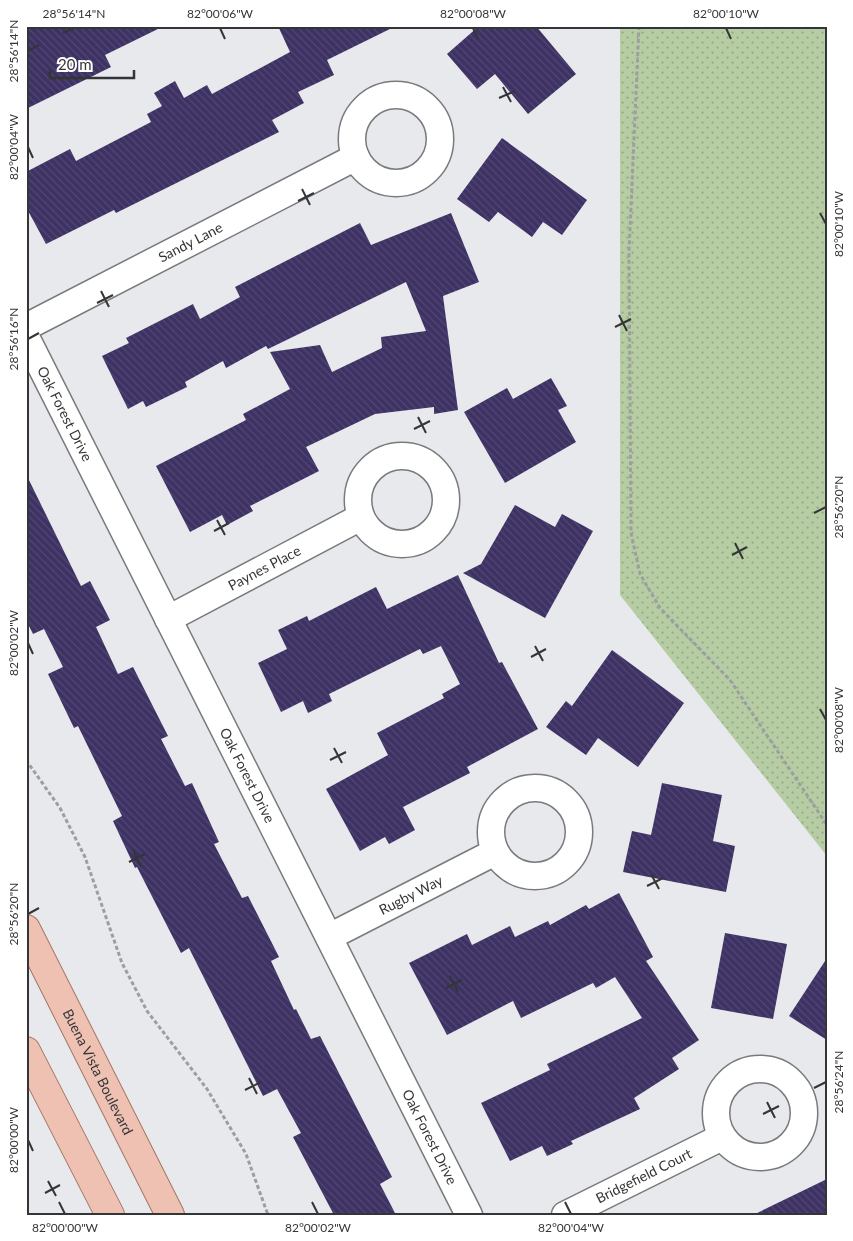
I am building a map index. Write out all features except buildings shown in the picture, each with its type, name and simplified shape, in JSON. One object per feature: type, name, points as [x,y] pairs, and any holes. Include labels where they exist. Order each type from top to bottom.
[{"type":"main road","name":"Buena Vista Boulevard","points":[[26,929],[170,1215]]},
{"type":"main road","points":[[26,1051],[110,1215]]},
{"type":"street","name":"Sandy Lane","points":[[26,327],[356,157]]},
{"type":"street","name":"Oak Forest Drive","points":[[26,337],[469,1215]]},
{"type":"street","name":"Paynes Place","points":[[168,619],[361,517]]},
{"type":"street","name":"Rugby Way","points":[[329,937],[495,852]]},
{"type":"street","name":"Bridgefield Court","points":[[565,1215],[722,1137]]},
{"type":"path","points":[[639,26],[629,252],[631,533],[640,574],[660,608],[730,680],[827,825]]},
{"type":"path","points":[[26,760],[60,808],[85,857],[122,963],[147,1012],[207,1089],[246,1154],[268,1215]]},
{"type":"green space","points":[[620,26],[827,26],[827,856],[620,595]]}]
